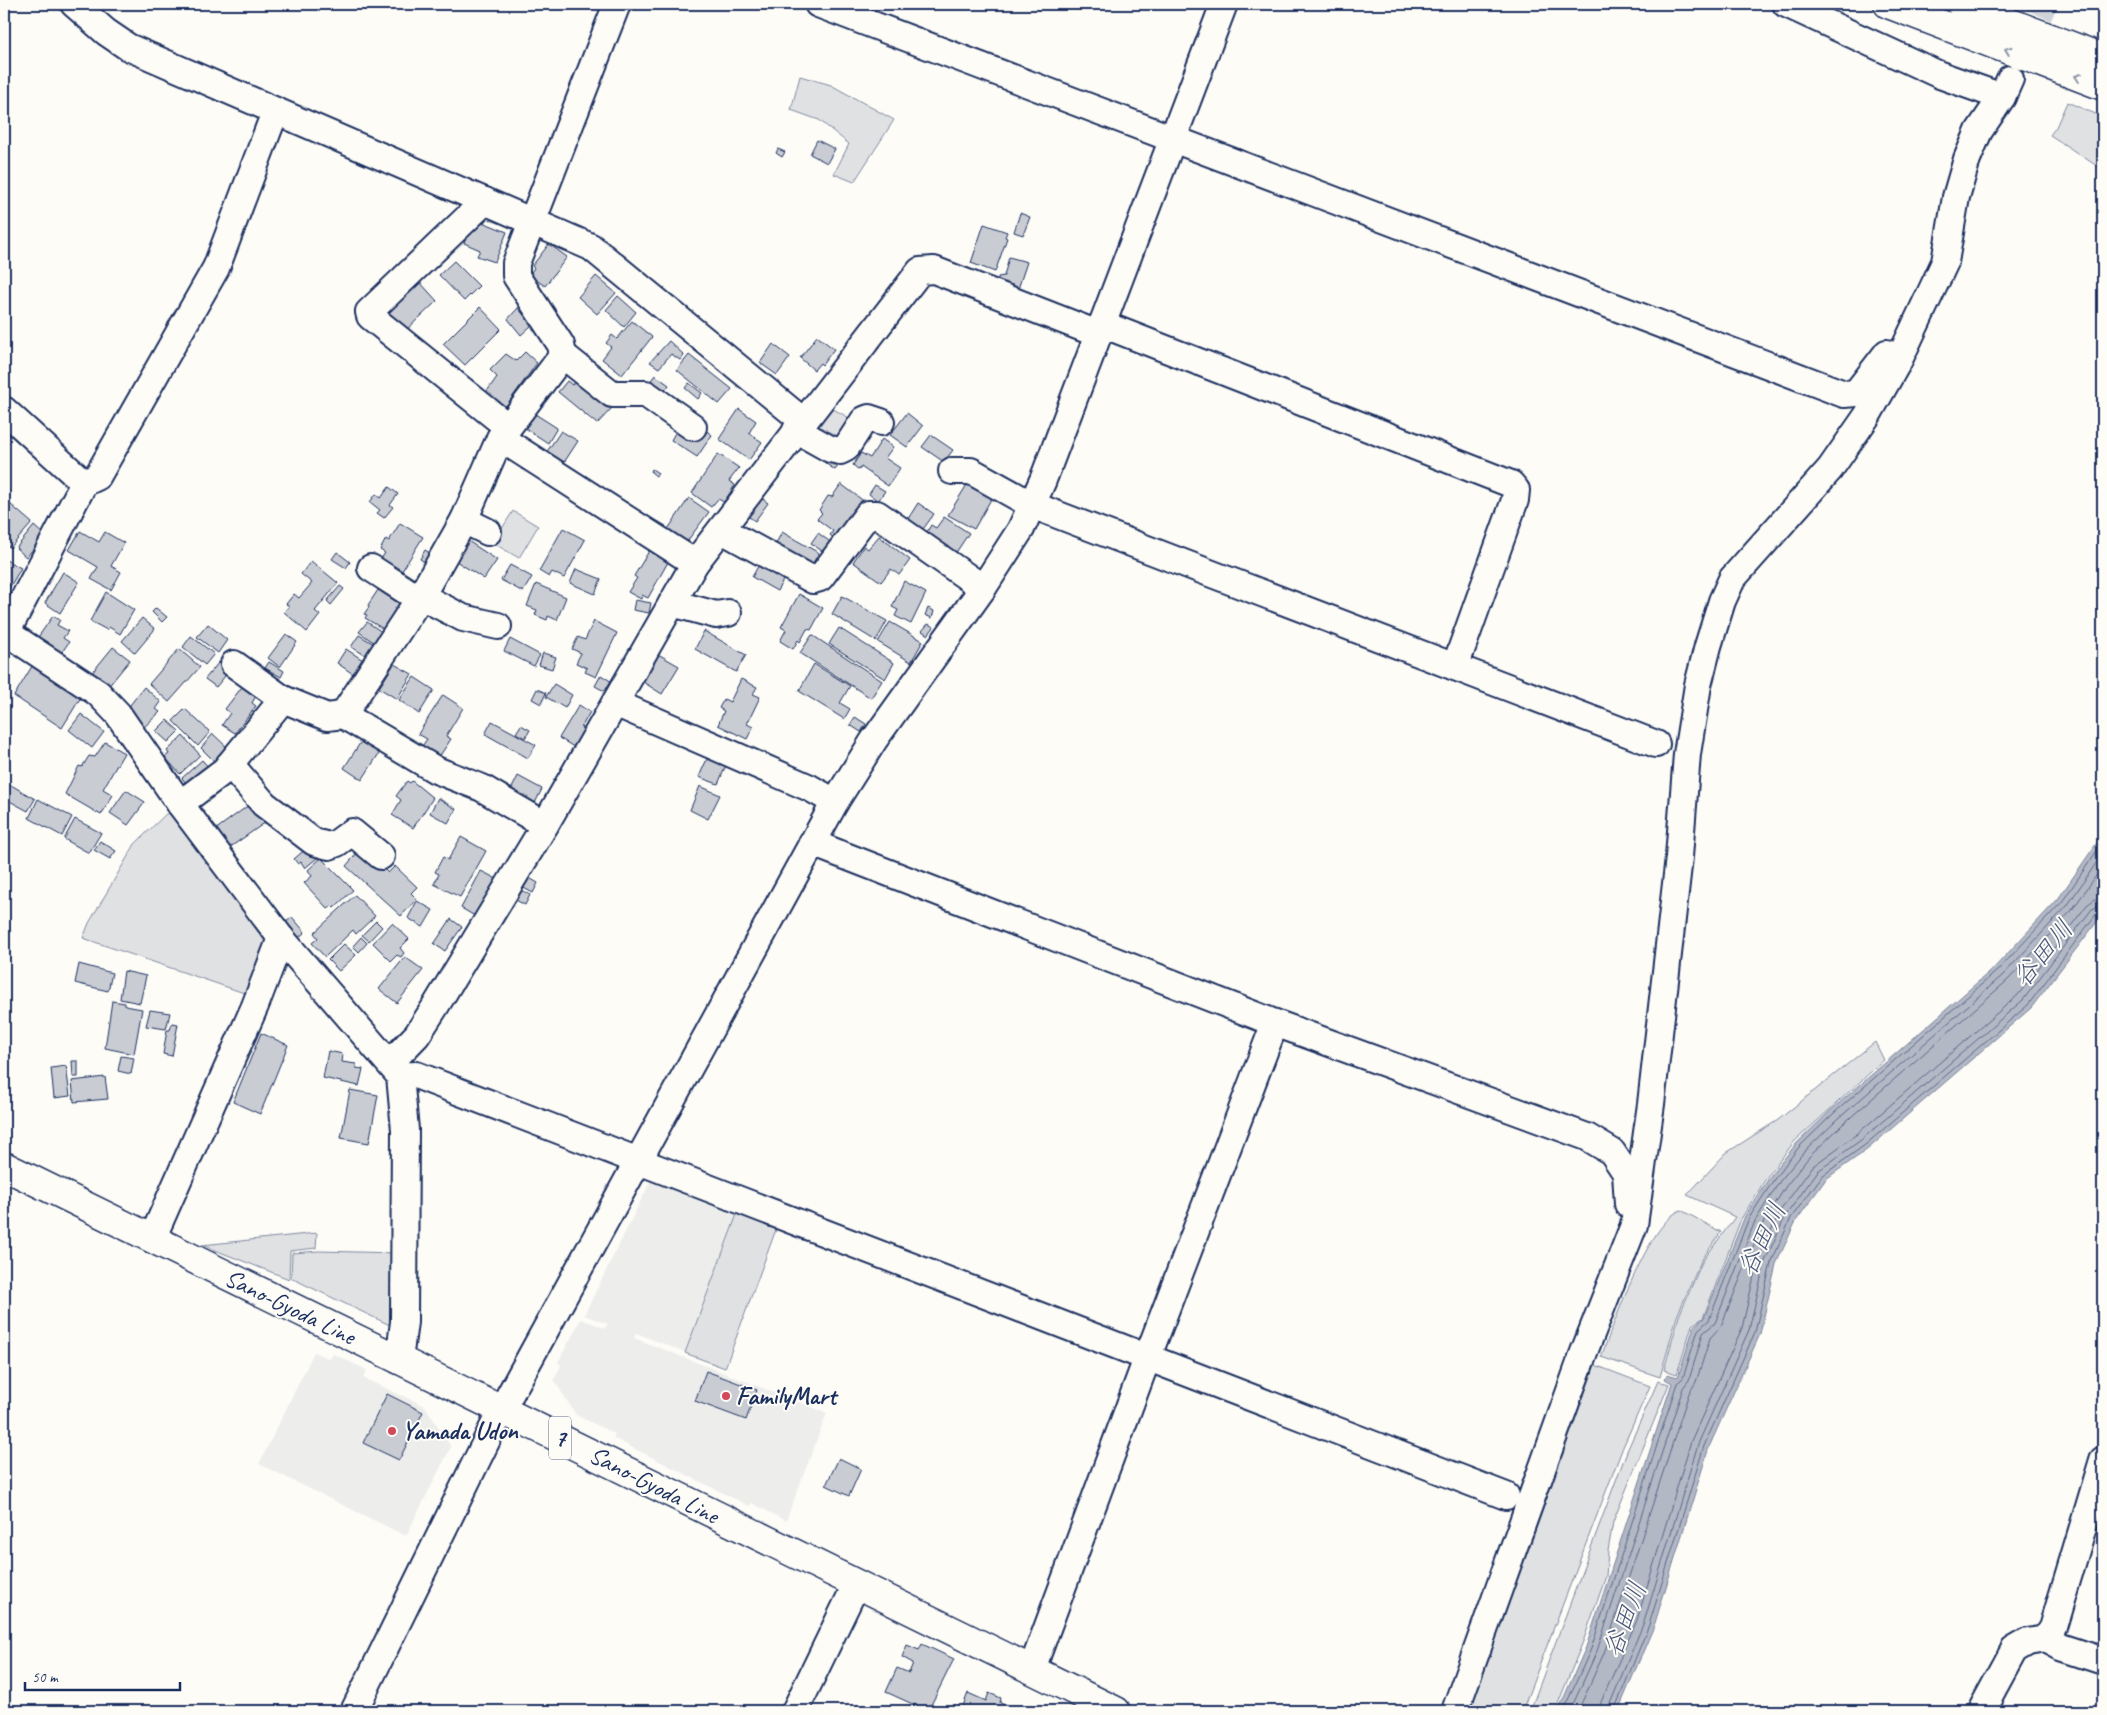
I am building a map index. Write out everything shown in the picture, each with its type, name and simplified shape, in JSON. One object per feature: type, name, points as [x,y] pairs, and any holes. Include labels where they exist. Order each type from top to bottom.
[{"type":"main road","points":[[1888,4],[2103,86]]},
{"type":"main road","points":[[1961,4],[2103,58]]},
{"type":"main road","name":"Sano-Gyoda Line","points":[[4,1166],[1116,1711]]},
{"type":"street","points":[[74,4],[106,32],[128,47],[591,247],[799,426],[830,449],[840,451],[846,448],[864,420],[869,418],[881,422]]},
{"type":"street","points":[[617,4],[531,220],[516,263],[516,276],[561,345],[563,355],[612,394],[646,394],[693,427]]},
{"type":"street","points":[[818,4],[1844,394],[1856,393],[1920,314]]},
{"type":"street","points":[[354,1711],[502,1409],[835,802],[874,740],[983,588],[1021,529],[1032,505],[1224,4]]},
{"type":"street","points":[[1455,1711],[1584,1352],[1634,1225],[1656,1065],[1679,857],[1687,754],[1698,685],[1722,601],[1732,579],[1830,469],[1867,416],[1898,360],[1944,262],[1956,197],[1967,158],[1979,131],[2006,88],[1940,75],[1786,4]]},
{"type":"street","points":[[275,112],[216,268],[97,477],[84,483],[5,634],[98,693],[118,714],[180,804],[281,938],[395,1070],[405,1149],[404,1322],[399,1360]]},
{"type":"street","points":[[485,201],[369,312],[370,316],[504,432],[695,563]]},
{"type":"street","points":[[395,1070],[545,824],[695,563],[722,530],[799,426],[920,272],[934,270],[1100,329],[1511,484],[1516,490],[1514,500],[1455,667]]},
{"type":"street","points":[[343,715],[420,598],[464,520],[504,432],[563,355]]},
{"type":"street","points":[[4,410],[84,483]]},
{"type":"street","points":[[952,471],[971,471],[1032,505],[1656,744]]},
{"type":"street","points":[[722,530],[823,585],[820,578],[868,514],[877,514],[983,588]]},
{"type":"street","points":[[464,520],[488,532]]},
{"type":"street","points":[[371,568],[420,598],[464,618],[498,626]]},
{"type":"street","points":[[672,603],[716,615],[728,613]]},
{"type":"street","points":[[234,664],[283,699],[327,717],[343,715],[436,770],[482,788],[545,824]]},
{"type":"street","points":[[180,804],[225,770],[283,699]]},
{"type":"street","points":[[615,703],[810,788],[835,802]]},
{"type":"street","points":[[230,764],[264,804],[314,842],[329,846],[337,843],[352,832],[382,856]]},
{"type":"street","points":[[812,843],[1274,1023],[1587,1137],[1612,1152],[1626,1173],[1629,1210],[1634,1225]]},
{"type":"street","points":[[152,1239],[255,1006],[281,938]]},
{"type":"street","points":[[1032,1669],[1274,1023]]},
{"type":"street","points":[[395,1070],[416,1075],[638,1160],[1506,1496]]},
{"type":"street","points":[[2045,1639],[2053,1627],[2103,1460]]},
{"type":"street","points":[[794,1711],[856,1585]]},
{"type":"street","points":[[1981,1711],[2014,1650],[2028,1642],[2045,1639],[2060,1647],[2103,1661]]},
{"type":"shaded area","points":[[2100,4],[2103,4],[2103,27],[2096,25]]},
{"type":"shaded area","points":[[800,76],[831,85],[894,120],[854,182],[834,174],[849,144],[819,120],[791,110]]},
{"type":"shaded area","points":[[2067,102],[2103,117],[2103,170],[2050,135],[2056,127]]},
{"type":"shaded area","points":[[828,406],[853,420],[839,438],[827,437],[813,427]]},
{"type":"shaded area","points":[[513,511],[538,526],[519,558],[493,543]]},
{"type":"shaded area","points":[[174,806],[273,940],[250,995],[83,938],[89,923],[135,844]]},
{"type":"shaded area","points":[[1875,1042],[1884,1060],[1794,1142],[1767,1177],[1741,1219],[1703,1318],[1692,1325],[1677,1374],[1664,1370],[1679,1316],[1702,1262],[1735,1217],[1687,1195],[1726,1153],[1778,1120]]},
{"type":"shaded area","points":[[653,1176],[778,1224],[725,1368],[636,1333],[634,1338],[827,1413],[786,1521],[752,1503],[749,1506],[613,1438],[615,1434],[576,1415],[554,1380],[561,1365],[558,1362],[581,1319],[605,1328],[608,1324],[584,1315]]},
{"type":"shaded area","points":[[739,1209],[778,1224],[725,1368],[685,1353]]},
{"type":"shaded area","points":[[1681,1210],[1721,1232],[1701,1261],[1677,1316],[1660,1377],[1601,1357],[1645,1253],[1669,1218]]},
{"type":"shaded area","points":[[317,1233],[316,1248],[290,1251],[289,1279],[202,1245]]},
{"type":"shaded area","points":[[319,1251],[396,1253],[396,1328],[291,1278],[292,1253]]},
{"type":"shaded area","points":[[314,1352],[330,1359],[333,1354],[367,1370],[363,1378],[425,1406],[451,1447],[406,1536],[259,1464]]},
{"type":"shaded area","points":[[1595,1365],[1650,1386],[1623,1447],[1522,1711],[1470,1711]]},
{"type":"shaded area","points":[[1658,1381],[1669,1384],[1613,1522],[1606,1576],[1584,1639],[1555,1711],[1530,1711],[1627,1451]]},
{"type":"water","name":"谷田川","points":[[2103,834],[2103,914],[2031,1008],[1868,1149],[1826,1179],[1796,1221],[1776,1264],[1760,1334],[1709,1447],[1654,1626],[1618,1711],[1558,1711],[1586,1647],[1672,1383],[1665,1379],[1667,1374],[1678,1377],[1694,1326],[1704,1318],[1745,1216],[1771,1175],[1796,1144],[1830,1111],[1995,967],[2058,899]]},
{"type":"building","points":[[817,140],[835,149],[827,163],[810,154]]},
{"type":"building","points":[[778,149],[785,152],[782,157],[776,153]]},
{"type":"building","points":[[1020,213],[1030,217],[1023,235],[1014,232]]},
{"type":"building","points":[[480,221],[507,232],[495,262],[477,256],[480,250],[464,243],[471,226],[478,228]]},
{"type":"building","points":[[984,224],[1007,232],[1005,237],[1007,238],[995,272],[971,263]]},
{"type":"building","points":[[549,244],[567,257],[545,286],[529,275],[534,268],[532,266]]},
{"type":"building","points":[[1009,257],[1027,262],[1018,289],[998,283],[998,277],[1004,276]]},
{"type":"building","points":[[454,261],[479,286],[464,301],[439,275]]},
{"type":"building","points":[[596,276],[616,293],[597,314],[578,297]]},
{"type":"building","points":[[419,281],[437,301],[402,334],[380,313]]},
{"type":"building","points":[[618,296],[636,312],[624,327],[606,310]]},
{"type":"building","points":[[480,307],[501,329],[465,365],[443,344]]},
{"type":"building","points":[[518,308],[532,325],[521,335],[508,319]]},
{"type":"building","points":[[632,321],[652,337],[622,375],[602,359],[611,347],[606,343],[612,335],[617,339]]},
{"type":"building","points":[[817,336],[834,349],[822,365],[820,363],[814,370],[800,358]]},
{"type":"building","points":[[669,341],[684,355],[680,360],[671,354],[659,368],[650,362]]},
{"type":"building","points":[[773,344],[790,357],[777,375],[760,363]]},
{"type":"building","points":[[525,352],[537,363],[503,410],[485,394],[497,377],[490,370],[506,354],[516,361]]},
{"type":"building","points":[[689,355],[732,389],[719,404],[677,370]]},
{"type":"building","points":[[655,375],[669,385],[660,397],[646,387]]},
{"type":"building","points":[[567,381],[572,385],[576,382],[583,388],[586,385],[612,408],[597,424],[558,392]]},
{"type":"building","points":[[689,383],[702,393],[698,399],[685,388]]},
{"type":"building","points":[[739,409],[756,421],[749,433],[762,442],[749,460],[719,439]]},
{"type":"building","points":[[532,412],[557,428],[548,443],[522,426]]},
{"type":"building","points":[[907,413],[923,426],[907,447],[890,435]]},
{"type":"building","points":[[679,426],[704,429],[712,435],[697,457],[671,440]]},
{"type":"building","points":[[561,431],[578,441],[563,464],[546,453]]},
{"type":"building","points":[[931,435],[953,450],[944,462],[922,447]]},
{"type":"building","points":[[882,439],[893,447],[885,458],[900,468],[888,486],[861,467],[859,470],[853,465],[861,453],[870,458]]},
{"type":"building","points":[[718,454],[739,468],[729,481],[735,485],[724,502],[718,499],[711,507],[692,493]]},
{"type":"building","points":[[830,456],[840,464],[835,470],[825,463]]},
{"type":"building","points":[[652,469],[658,473],[656,476],[651,472]]},
{"type":"building","points":[[970,480],[994,494],[974,529],[948,515]]},
{"type":"building","points":[[841,484],[865,502],[837,541],[830,535],[833,531],[817,519],[822,513],[819,510],[828,496],[832,497]]},
{"type":"building","points":[[875,485],[885,491],[878,501],[869,494]]},
{"type":"building","points":[[389,487],[398,494],[390,505],[393,507],[384,518],[377,513],[380,510],[370,502],[376,494],[381,498]]},
{"type":"building","points":[[760,497],[768,503],[755,521],[746,515]]},
{"type":"building","points":[[689,498],[709,512],[682,548],[664,535]]},
{"type":"building","points":[[918,503],[934,514],[921,532],[906,522]]},
{"type":"building","points":[[10,504],[32,523],[10,548],[4,543],[4,510]]},
{"type":"building","points":[[944,517],[969,533],[953,557],[924,537],[931,525],[936,528]]},
{"type":"building","points":[[656,520],[666,526],[661,533],[651,526]]},
{"type":"building","points":[[400,523],[423,537],[402,571],[381,559],[385,553],[380,550],[386,539],[389,541]]},
{"type":"building","points":[[34,526],[45,536],[26,557],[16,548]]},
{"type":"building","points":[[563,528],[585,540],[564,578],[552,572],[549,577],[539,571]]},
{"type":"building","points":[[80,531],[99,542],[105,532],[124,543],[111,566],[121,572],[111,590],[91,579],[98,567],[69,550]]},
{"type":"building","points":[[782,532],[819,553],[809,569],[773,549]]},
{"type":"building","points":[[818,533],[833,544],[826,554],[811,543]]},
{"type":"building","points":[[879,536],[910,560],[899,575],[891,569],[881,582],[853,562],[864,546],[868,549]]},
{"type":"building","points":[[468,541],[497,560],[484,579],[456,561]]},
{"type":"building","points":[[425,550],[433,555],[428,564],[420,559]]},
{"type":"building","points":[[649,551],[668,562],[648,598],[642,595],[641,599],[628,592],[637,578],[634,576]]},
{"type":"building","points":[[337,552],[350,562],[346,568],[332,559]]},
{"type":"building","points":[[4,559],[21,568],[8,590],[11,592],[4,606]]},
{"type":"building","points":[[311,561],[338,583],[315,611],[320,615],[307,632],[284,612],[289,606],[286,604],[294,594],[299,598],[312,583],[301,574]]},
{"type":"building","points":[[761,561],[786,575],[777,591],[752,577]]},
{"type":"building","points":[[510,565],[532,577],[523,592],[501,580]]},
{"type":"building","points":[[576,569],[601,579],[595,594],[570,583]]},
{"type":"building","points":[[63,572],[79,582],[60,613],[45,603]]},
{"type":"building","points":[[904,581],[926,593],[911,624],[895,616],[898,610],[892,607]]},
{"type":"building","points":[[536,584],[566,597],[557,620],[548,616],[547,620],[535,615],[537,610],[527,606]]},
{"type":"building","points":[[340,586],[344,589],[331,605],[327,601]]},
{"type":"building","points":[[378,590],[401,605],[385,630],[365,618],[367,615],[364,614]]},
{"type":"building","points":[[106,592],[134,610],[120,634],[109,627],[107,630],[90,621]]},
{"type":"building","points":[[799,594],[823,608],[811,630],[807,629],[800,642],[798,640],[793,649],[780,641],[786,630],[781,627]]},
{"type":"building","points":[[842,596],[887,621],[876,641],[832,614]]},
{"type":"building","points":[[635,600],[651,603],[649,613],[633,610]]},
{"type":"building","points":[[156,608],[167,617],[162,622],[152,612]]},
{"type":"building","points":[[928,608],[934,611],[932,618],[925,615]]},
{"type":"building","points":[[53,616],[60,620],[57,625],[68,631],[63,638],[69,642],[60,655],[36,640]]},
{"type":"building","points":[[142,618],[155,629],[135,653],[122,641]]},
{"type":"building","points":[[594,621],[617,633],[596,677],[585,672],[587,668],[576,663],[581,653],[572,649],[578,637],[585,640]]},
{"type":"building","points":[[367,622],[382,632],[375,643],[359,632]]},
{"type":"building","points":[[890,622],[923,641],[911,662],[878,642]]},
{"type":"building","points":[[208,624],[227,640],[218,653],[197,637]]},
{"type":"building","points":[[928,624],[934,627],[928,635],[922,631]]},
{"type":"building","points":[[839,628],[894,663],[885,679],[829,644]]},
{"type":"building","points":[[704,631],[746,655],[736,672],[695,649]]},
{"type":"building","points":[[286,634],[297,642],[280,667],[268,658]]},
{"type":"building","points":[[359,635],[374,644],[367,656],[351,647]]},
{"type":"building","points":[[812,635],[882,681],[871,698],[800,653]]},
{"type":"building","points":[[191,636],[214,654],[205,665],[183,647]]},
{"type":"building","points":[[510,639],[540,655],[534,666],[504,651]]},
{"type":"building","points":[[113,647],[130,660],[107,688],[91,674]]},
{"type":"building","points":[[179,649],[200,667],[169,702],[149,684]]},
{"type":"building","points":[[346,649],[366,662],[356,676],[337,663]]},
{"type":"building","points":[[543,653],[556,657],[552,669],[539,665]]},
{"type":"building","points":[[658,654],[679,666],[662,694],[643,682]]},
{"type":"building","points":[[219,662],[230,670],[216,687],[205,679]]},
{"type":"building","points":[[269,662],[284,671],[281,677],[265,668]]},
{"type":"building","points":[[34,663],[84,692],[62,728],[14,696]]},
{"type":"building","points":[[394,664],[412,674],[397,699],[379,688]]},
{"type":"building","points":[[814,664],[850,686],[840,703],[850,709],[844,719],[799,691]]},
{"type":"building","points":[[601,675],[612,682],[606,692],[595,686]]},
{"type":"building","points":[[414,677],[434,690],[419,714],[399,700]]},
{"type":"building","points":[[741,679],[757,687],[753,694],[760,697],[747,724],[753,727],[747,739],[718,725],[724,711],[719,708],[724,699],[730,702]]},
{"type":"building","points":[[245,683],[257,694],[252,703],[256,706],[235,733],[222,725],[230,713],[225,709]]},
{"type":"building","points":[[554,684],[572,695],[565,708],[546,697]]},
{"type":"building","points":[[144,687],[161,702],[156,709],[160,712],[141,730],[127,709]]},
{"type":"building","points":[[537,689],[546,693],[541,704],[532,699]]},
{"type":"building","points":[[443,695],[463,708],[446,736],[451,739],[437,760],[420,749],[427,739],[418,734]]},
{"type":"building","points":[[579,705],[590,712],[581,728],[584,730],[574,747],[559,738]]},
{"type":"building","points":[[185,709],[210,732],[198,746],[173,721]]},
{"type":"building","points":[[81,714],[104,732],[92,748],[69,730]]},
{"type":"building","points":[[855,717],[866,724],[861,732],[850,725]]},
{"type":"building","points":[[167,720],[179,731],[168,742],[156,731]]},
{"type":"building","points":[[492,721],[536,745],[528,758],[485,734]]},
{"type":"building","points":[[521,725],[530,730],[525,738],[516,733]]},
{"type":"building","points":[[213,734],[230,750],[217,764],[201,748]]},
{"type":"building","points":[[183,736],[200,755],[180,774],[165,757],[169,754],[167,751]]},
{"type":"building","points":[[362,740],[380,752],[362,780],[344,768]]},
{"type":"building","points":[[105,742],[124,753],[103,789],[113,795],[101,815],[65,794],[79,766],[82,767],[89,756],[95,757]]},
{"type":"building","points":[[710,752],[728,761],[718,784],[699,777]]},
{"type":"building","points":[[202,760],[211,770],[190,789],[182,778]]},
{"type":"building","points":[[518,776],[542,789],[534,805],[510,792]]},
{"type":"building","points":[[407,781],[410,783],[412,781],[433,798],[413,828],[392,815],[401,800],[396,796]]},
{"type":"building","points":[[11,785],[35,799],[28,811],[4,798]]},
{"type":"building","points":[[700,786],[720,795],[708,819],[690,810]]},
{"type":"building","points":[[126,790],[145,802],[128,825],[110,813]]},
{"type":"building","points":[[438,798],[456,809],[448,823],[430,813]]},
{"type":"building","points":[[38,799],[72,817],[62,836],[29,818]]},
{"type":"building","points":[[253,802],[266,822],[229,848],[215,830]]},
{"type":"building","points":[[75,819],[101,833],[89,853],[64,839]]},
{"type":"building","points":[[461,837],[486,851],[460,897],[434,884],[439,874],[435,872],[443,857],[448,860]]},
{"type":"building","points":[[100,841],[116,851],[110,859],[94,850]]},
{"type":"building","points":[[308,847],[317,858],[305,868],[301,862],[298,864],[294,859]]},
{"type":"building","points":[[358,852],[377,868],[380,865],[388,873],[395,866],[417,887],[411,893],[417,899],[401,916],[346,866]]},
{"type":"building","points":[[321,858],[353,890],[334,908],[332,906],[328,909],[304,883],[312,876],[308,870]]},
{"type":"building","points":[[481,871],[497,879],[475,916],[461,908]]},
{"type":"building","points":[[524,875],[538,883],[533,893],[518,885]]},
{"type":"building","points":[[518,888],[530,895],[525,905],[512,898]]},
{"type":"building","points":[[355,895],[375,916],[356,934],[353,930],[325,957],[312,943],[318,938],[314,933]]},
{"type":"building","points":[[417,901],[433,910],[423,927],[408,918]]},
{"type":"building","points":[[292,917],[305,932],[295,941],[282,926]]},
{"type":"building","points":[[451,919],[462,927],[445,951],[434,944]]},
{"type":"building","points":[[376,921],[382,927],[369,941],[362,935]]},
{"type":"building","points":[[392,923],[409,939],[400,948],[404,953],[401,957],[397,955],[391,961],[373,943]]},
{"type":"building","points":[[361,937],[367,943],[359,952],[353,946]]},
{"type":"building","points":[[344,944],[356,955],[339,971],[328,960]]},
{"type":"building","points":[[405,957],[423,970],[397,1003],[379,989]]},
{"type":"building","points":[[79,964],[112,973],[108,991],[75,983]]},
{"type":"building","points":[[124,971],[146,976],[140,1003],[120,999]]},
{"type":"building","points":[[112,1001],[142,1009],[134,1054],[105,1048]]},
{"type":"building","points":[[150,1010],[170,1013],[166,1029],[146,1026]]},
{"type":"building","points":[[172,1023],[178,1024],[172,1056],[163,1054],[167,1030],[170,1030]]},
{"type":"building","points":[[261,1033],[288,1045],[260,1114],[233,1102]]},
{"type":"building","points":[[328,1051],[343,1054],[342,1062],[356,1064],[356,1068],[363,1069],[359,1086],[323,1078]]},
{"type":"building","points":[[121,1056],[134,1058],[131,1074],[118,1071]]},
{"type":"building","points":[[72,1061],[78,1061],[78,1077],[73,1077]]},
{"type":"building","points":[[66,1066],[70,1096],[54,1098],[51,1068]]},
{"type":"building","points":[[105,1077],[108,1099],[74,1102],[72,1081]]},
{"type":"building","points":[[350,1090],[378,1095],[369,1143],[341,1138]]},
{"type":"building","name":"FamilyMart","points":[[706,1371],[757,1390],[746,1420],[695,1401]]},
{"type":"building","points":[[387,1394],[423,1412],[399,1460],[363,1443]]},
{"type":"building","points":[[839,1458],[861,1469],[849,1496],[826,1485]]},
{"type":"building","points":[[922,1644],[954,1659],[928,1711],[886,1692],[897,1668],[909,1673],[913,1663],[902,1657],[907,1645],[919,1650]]},
{"type":"building","points":[[968,1693],[986,1701],[989,1693],[1001,1698],[1000,1703],[1010,1707],[1008,1711],[961,1711]]},
{"type":"tunnel","points":[[2023,51],[2044,4]]},
{"type":"place","name":"FamilyMart","points":[[726,1396]]},
{"type":"place","name":"Yamada Udon","points":[[392,1431]]}]
